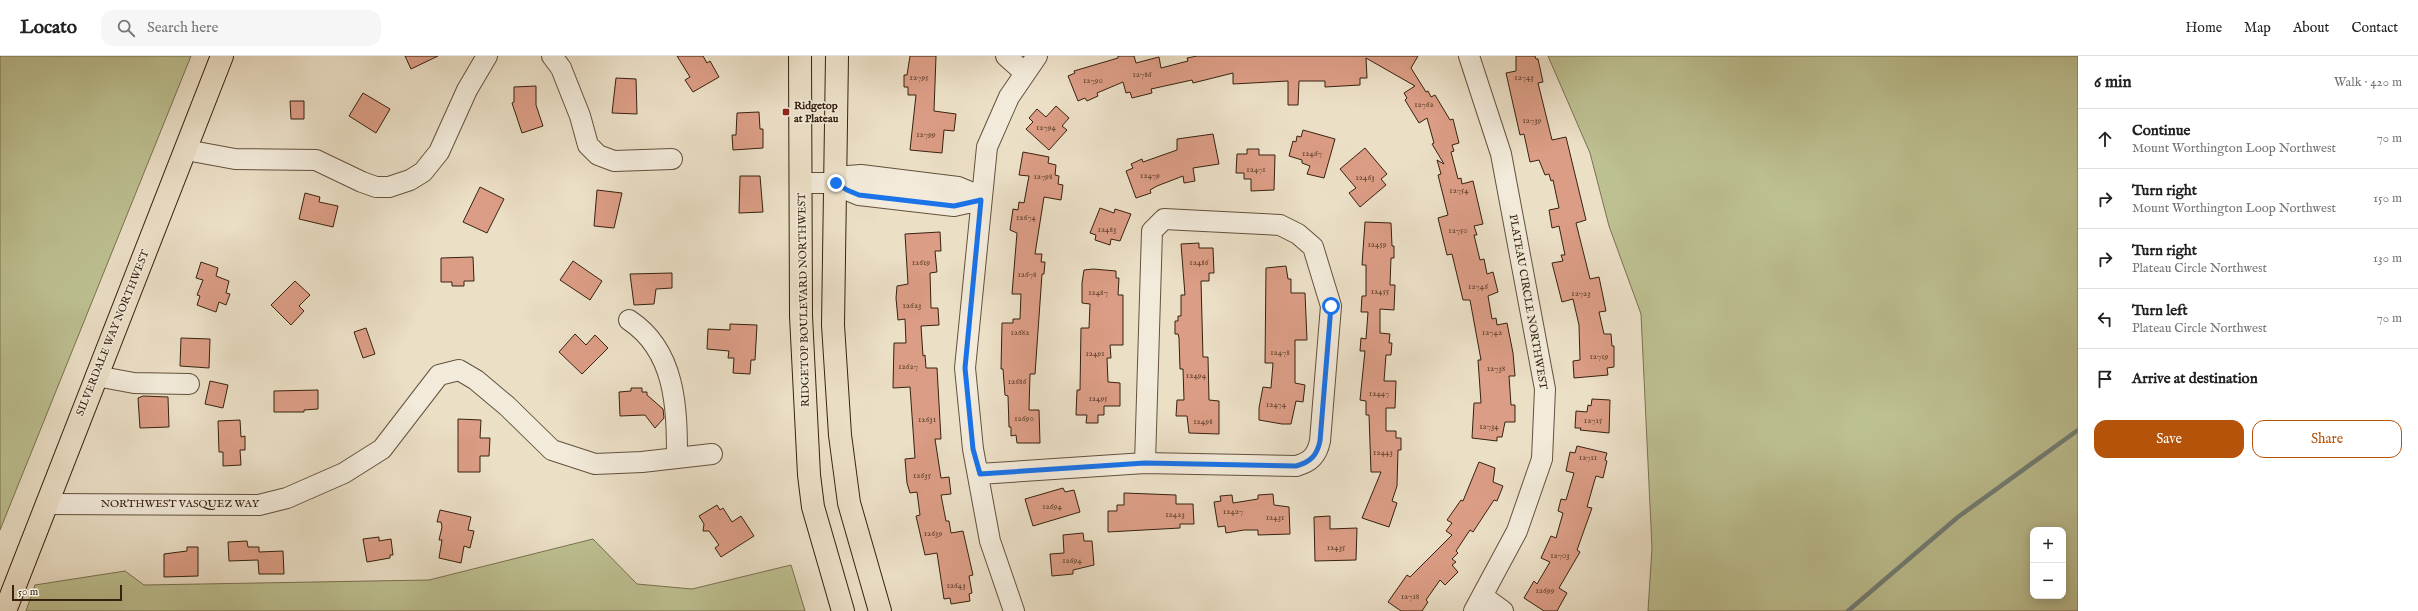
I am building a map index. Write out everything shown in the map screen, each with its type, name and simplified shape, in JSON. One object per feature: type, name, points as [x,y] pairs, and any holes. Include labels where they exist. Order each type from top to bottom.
[{"type":"main road","name":"SILVERDALE WAY NORTHWEST","points":[[5,611],[222,56]]},
{"type":"main road","name":"RIDGETOP BOULEVARD NORTHWEST","points":[[800,56],[802,316],[809,475],[813,507],[843,611]]},
{"type":"main road","points":[[837,56],[833,325],[840,435],[850,503],[880,611]]},
{"type":"street","points":[[186,150],[235,159],[316,160],[362,182],[376,186],[389,187],[410,180],[423,172],[439,152],[467,90],[487,56]]},
{"type":"street","points":[[552,56],[561,68],[580,116],[588,145],[598,155],[614,161],[672,159]]},
{"type":"street","points":[[1006,56],[1026,73]]},
{"type":"street","points":[[1014,611],[990,541],[980,474],[973,449],[965,368],[987,148],[1009,97],[1038,56]]},
{"type":"street","name":"PLATEAU CIRCLE NORTHWEST","points":[[1469,56],[1501,154],[1545,389],[1542,459],[1517,531],[1479,604]]},
{"type":"street","points":[[802,183],[836,183],[859,195],[954,206],[981,200]]},
{"type":"street","points":[[980,474],[1145,463],[1296,466],[1305,463],[1316,454],[1320,441],[1331,306],[1313,247],[1298,234],[1280,225],[1164,219],[1152,231],[1145,463]]},
{"type":"street","points":[[629,320],[638,326],[654,344],[666,368],[677,408],[677,458]]},
{"type":"street","name":"NORTHWEST VASQUEZ WAY","points":[[46,504],[259,505],[287,498],[344,473],[382,449],[439,375],[458,370],[476,380],[502,402],[552,450],[595,464],[712,454]]},
{"type":"street","points":[[96,376],[134,383],[189,384]]},
{"type":"street","points":[[1479,604],[1503,611]]},
{"type":"green space","points":[[0,56],[191,56],[0,530]]},
{"type":"green space","points":[[1548,56],[2078,56],[2078,611],[1648,611],[1652,548],[1641,314],[1609,226],[1590,153]]},
{"type":"green space","points":[[593,539],[637,584],[692,589],[791,565],[805,611],[26,611],[35,585],[125,571],[144,585],[429,580]]},
{"type":"building","points":[[405,56],[438,56],[411,69]]},
{"type":"building","points":[[677,56],[703,56],[707,63],[710,61],[719,77],[693,92],[685,80],[690,77]]},
{"type":"building","points":[[910,56],[936,56],[934,111],[956,114],[954,131],[944,130],[942,153],[910,150],[916,95],[908,95],[908,87],[904,87],[904,75],[907,75]]},
{"type":"building","points":[[1118,56],[1134,56],[1136,63],[1159,57],[1161,68],[1188,61],[1187,58],[1197,56],[1418,56],[1411,68],[1426,92],[1428,91],[1431,97],[1435,95],[1450,120],[1453,119],[1459,143],[1452,145],[1454,151],[1451,152],[1458,179],[1461,178],[1462,184],[1473,181],[1483,224],[1474,226],[1477,235],[1474,235],[1480,260],[1484,259],[1487,274],[1493,272],[1498,292],[1488,296],[1492,319],[1496,318],[1497,325],[1507,323],[1513,353],[1515,376],[1509,376],[1511,405],[1515,405],[1515,422],[1505,422],[1502,437],[1497,437],[1497,441],[1472,438],[1474,403],[1481,403],[1478,360],[1481,360],[1470,300],[1463,300],[1452,254],[1447,255],[1438,218],[1448,215],[1438,175],[1441,174],[1437,160],[1444,164],[1432,144],[1434,143],[1427,118],[1419,123],[1405,100],[1407,98],[1404,93],[1415,86],[1366,58],[1367,78],[1360,78],[1360,85],[1325,87],[1325,81],[1299,81],[1298,105],[1288,105],[1288,81],[1233,84],[1233,73],[1193,83],[1192,80],[1151,89],[1152,93],[1132,98],[1130,92],[1126,93],[1123,82],[1097,93],[1098,96],[1087,101],[1085,98],[1078,101],[1068,76],[1075,73],[1074,71],[1118,58]]},
{"type":"building","points":[[1516,56],[1535,56],[1536,59],[1538,59],[1543,82],[1538,83],[1552,140],[1566,137],[1586,220],[1576,223],[1590,279],[1599,277],[1606,311],[1599,312],[1604,334],[1611,334],[1612,346],[1614,346],[1614,367],[1607,368],[1608,375],[1574,378],[1573,361],[1580,360],[1579,325],[1573,299],[1562,302],[1552,263],[1563,261],[1561,255],[1565,255],[1559,226],[1552,228],[1549,210],[1559,208],[1553,180],[1551,181],[1549,174],[1545,175],[1539,160],[1530,162],[1524,134],[1520,135],[1506,73],[1516,71]]},
{"type":"building","points":[[616,78],[636,79],[637,114],[612,113]]},
{"type":"building","points":[[536,86],[536,105],[543,126],[522,133],[512,103],[514,102],[514,87]]},
{"type":"building","points":[[363,93],[390,109],[376,133],[349,116]]},
{"type":"building","points":[[290,101],[304,101],[304,119],[291,119]]},
{"type":"building","points":[[1056,106],[1069,118],[1062,126],[1067,130],[1049,150],[1026,129],[1033,122],[1029,118],[1037,109],[1046,117]]},
{"type":"building","points":[[759,112],[760,129],[763,129],[763,148],[733,150],[732,135],[736,135],[737,113]]},
{"type":"building","points":[[1303,130],[1335,139],[1324,178],[1307,174],[1310,166],[1302,163],[1302,160],[1289,156],[1293,141],[1296,142],[1297,136],[1301,137]]},
{"type":"building","points":[[1213,134],[1219,164],[1193,168],[1195,181],[1184,183],[1183,176],[1157,186],[1150,190],[1151,193],[1136,198],[1126,171],[1133,168],[1131,164],[1142,159],[1143,162],[1177,150],[1177,139]]},
{"type":"building","points":[[1365,148],[1387,174],[1381,179],[1386,185],[1360,207],[1349,193],[1356,188],[1340,169]]},
{"type":"building","points":[[1247,149],[1259,149],[1259,155],[1275,155],[1274,190],[1251,191],[1251,179],[1244,179],[1244,173],[1236,173],[1237,154],[1247,154]]},
{"type":"building","points":[[1023,152],[1049,157],[1048,163],[1056,165],[1055,175],[1059,176],[1058,184],[1063,185],[1061,200],[1044,197],[1035,254],[1042,254],[1041,262],[1045,262],[1044,274],[1042,274],[1035,374],[1030,374],[1029,410],[1039,410],[1040,443],[1017,443],[1016,435],[1011,436],[1011,427],[1009,427],[1008,396],[1005,395],[1003,369],[1001,369],[1002,323],[1013,323],[1013,319],[1020,319],[1021,294],[1012,294],[1017,233],[1010,230],[1013,209],[1018,210],[1019,202],[1024,203],[1029,176],[1019,175]]},
{"type":"building","points":[[740,176],[760,176],[763,212],[739,213]]},
{"type":"building","points":[[480,187],[504,199],[487,233],[463,222]]},
{"type":"building","points":[[597,190],[622,193],[614,228],[594,226]]},
{"type":"building","points":[[305,193],[320,197],[319,202],[338,206],[333,227],[299,219]]},
{"type":"building","points":[[1100,208],[1114,213],[1115,209],[1131,214],[1120,241],[1111,239],[1110,245],[1095,240],[1096,235],[1090,233]]},
{"type":"building","points":[[1365,222],[1391,223],[1392,246],[1394,246],[1394,258],[1391,258],[1390,285],[1395,285],[1394,310],[1380,309],[1380,333],[1390,334],[1389,343],[1392,343],[1391,355],[1386,355],[1384,381],[1396,381],[1395,408],[1386,408],[1386,431],[1396,431],[1396,438],[1401,438],[1401,450],[1398,450],[1397,486],[1392,501],[1397,503],[1389,527],[1362,518],[1381,472],[1371,472],[1369,415],[1366,415],[1366,401],[1360,400],[1365,351],[1360,351],[1361,338],[1366,339],[1368,312],[1361,312],[1362,296],[1366,296],[1366,265],[1362,265]]},
{"type":"building","points":[[940,232],[941,251],[935,251],[937,272],[930,273],[931,308],[938,308],[939,325],[921,326],[923,356],[925,355],[926,368],[937,368],[941,439],[935,439],[941,478],[949,477],[951,494],[941,495],[946,521],[949,521],[951,533],[963,531],[973,575],[969,576],[972,593],[969,594],[970,601],[951,604],[950,598],[944,599],[937,553],[925,555],[916,516],[920,515],[917,492],[910,493],[907,483],[905,459],[915,458],[910,387],[893,388],[894,343],[906,343],[905,319],[898,320],[896,298],[897,286],[908,284],[905,234]]},
{"type":"building","points":[[1199,243],[1199,248],[1213,248],[1214,273],[1209,273],[1209,281],[1201,281],[1203,357],[1208,357],[1209,400],[1219,401],[1219,434],[1189,433],[1187,416],[1176,416],[1177,400],[1184,400],[1183,369],[1180,369],[1179,338],[1178,334],[1175,334],[1175,321],[1178,321],[1178,316],[1181,316],[1181,295],[1185,295],[1181,244]]},
{"type":"building","points":[[473,257],[474,281],[464,281],[464,286],[452,286],[452,282],[441,282],[441,258]]},
{"type":"building","points":[[573,261],[602,281],[590,300],[560,280]]},
{"type":"building","points":[[201,262],[218,268],[216,276],[229,281],[226,293],[230,294],[226,305],[219,302],[216,312],[197,305],[200,296],[197,295],[203,280],[196,278]]},
{"type":"building","points":[[1286,266],[1288,279],[1291,279],[1291,293],[1305,293],[1307,340],[1295,340],[1295,383],[1305,385],[1303,402],[1296,401],[1291,424],[1259,420],[1259,408],[1263,387],[1271,388],[1273,363],[1265,363],[1266,268]]},
{"type":"building","points":[[1093,269],[1116,271],[1116,278],[1119,278],[1118,295],[1123,295],[1123,345],[1110,345],[1111,358],[1107,358],[1108,382],[1120,383],[1120,406],[1104,406],[1104,415],[1098,415],[1098,423],[1086,423],[1087,415],[1076,415],[1077,390],[1080,390],[1081,328],[1089,328],[1090,304],[1082,303],[1082,283],[1084,270]]},
{"type":"building","points":[[672,273],[672,288],[656,289],[654,304],[634,305],[630,274]]},
{"type":"building","points":[[295,281],[310,295],[299,306],[304,311],[291,325],[271,305]]},
{"type":"building","points":[[730,324],[757,325],[755,360],[751,360],[750,374],[733,373],[734,358],[728,358],[729,351],[707,349],[708,329],[730,330]]},
{"type":"building","points":[[366,328],[375,354],[363,358],[354,332]]},
{"type":"building","points":[[575,334],[586,345],[595,335],[608,348],[582,374],[559,352]]},
{"type":"building","points":[[181,338],[210,339],[209,368],[180,366]]},
{"type":"building","points":[[210,381],[228,385],[223,408],[205,404]]},
{"type":"building","points":[[631,388],[642,388],[642,392],[647,392],[647,395],[663,409],[664,418],[655,428],[645,415],[620,416],[619,392],[631,391]]},
{"type":"building","points":[[318,390],[318,409],[304,410],[304,412],[274,412],[274,391]]},
{"type":"building","points":[[143,396],[168,397],[169,427],[140,428],[138,398]]},
{"type":"building","points":[[1592,399],[1610,400],[1609,433],[1580,430],[1581,428],[1575,428],[1576,411],[1587,412],[1588,405],[1591,406]]},
{"type":"building","points":[[458,419],[481,420],[480,438],[490,438],[489,456],[480,456],[480,472],[458,472]]},
{"type":"building","points":[[240,420],[241,437],[245,436],[245,450],[240,450],[241,465],[223,466],[223,452],[219,452],[218,421]]},
{"type":"building","points":[[1577,446],[1607,453],[1605,460],[1607,461],[1603,478],[1596,476],[1595,479],[1587,507],[1592,508],[1577,550],[1580,552],[1559,588],[1567,593],[1557,611],[1544,611],[1524,598],[1534,581],[1537,584],[1550,562],[1541,558],[1551,536],[1556,538],[1563,513],[1558,511],[1561,499],[1566,500],[1574,473],[1566,471],[1570,452],[1575,453]]},
{"type":"building","points":[[1479,462],[1495,468],[1493,482],[1503,486],[1497,501],[1494,500],[1473,532],[1470,530],[1456,551],[1458,553],[1452,559],[1456,562],[1452,565],[1458,572],[1445,585],[1440,580],[1426,600],[1428,602],[1422,611],[1401,611],[1388,602],[1407,575],[1410,577],[1452,535],[1446,531],[1452,523],[1447,520],[1461,500],[1463,501]]},
{"type":"building","points":[[1063,488],[1065,492],[1074,490],[1080,512],[1033,526],[1025,499]]},
{"type":"building","points":[[1124,493],[1176,495],[1176,504],[1193,504],[1194,524],[1180,524],[1180,528],[1108,532],[1108,511],[1117,511],[1117,505],[1124,505]]},
{"type":"building","points":[[1273,494],[1274,505],[1289,507],[1290,534],[1258,535],[1258,530],[1244,530],[1226,533],[1225,526],[1218,527],[1214,502],[1221,501],[1220,496],[1232,495],[1233,503],[1258,499],[1258,495]]},
{"type":"building","points":[[717,505],[720,510],[723,508],[732,522],[741,516],[754,536],[721,557],[715,548],[719,545],[709,531],[703,531],[704,524],[699,516]]},
{"type":"building","points":[[440,510],[471,517],[468,530],[474,531],[470,548],[464,546],[461,563],[439,558],[442,540],[439,540],[442,527],[441,522],[437,522]]},
{"type":"building","points":[[1330,516],[1330,529],[1357,528],[1356,560],[1315,561],[1314,517]]},
{"type":"building","points":[[1083,533],[1084,541],[1092,541],[1094,565],[1073,570],[1073,574],[1052,576],[1050,554],[1064,553],[1063,535]]},
{"type":"building","points":[[379,537],[379,541],[391,539],[393,555],[390,555],[390,558],[367,562],[363,539]]},
{"type":"building","points":[[247,541],[248,547],[259,547],[259,552],[283,551],[284,574],[259,574],[258,560],[229,561],[228,542]]},
{"type":"building","points":[[187,547],[198,547],[198,576],[164,577],[164,554],[187,551]]},
{"type":"waterway","points":[[1848,611],[1958,517],[2078,430]]},
{"type":"place","name":"Ridgetop at Plateau","points":[[786,112]]},
{"type":"route","points":[[836,183],[859,195],[954,206],[981,200],[965,368],[973,449],[980,474],[1145,463],[1296,466],[1305,463],[1316,454],[1320,441],[1331,306]]}]
